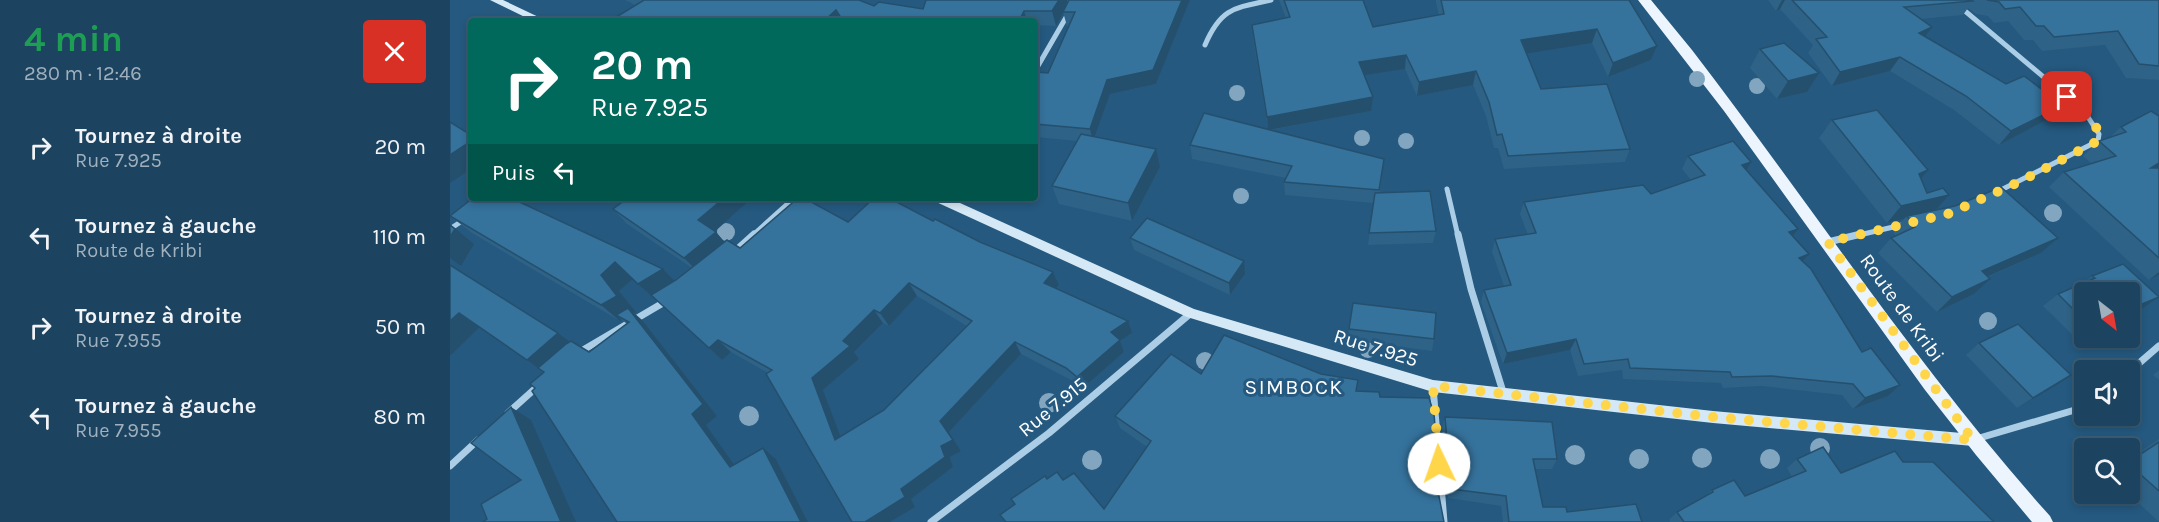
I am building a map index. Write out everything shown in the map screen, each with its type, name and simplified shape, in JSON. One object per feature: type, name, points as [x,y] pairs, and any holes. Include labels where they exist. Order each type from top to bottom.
[{"type":"main road","name":"Route de Kribi","points":[[1644,0],[1723,98],[1973,440],[2044,522]]},
{"type":"street","points":[[495,0],[535,18]]},
{"type":"street","points":[[1205,45],[1215,20],[1223,14],[1271,0]]},
{"type":"street","points":[[1952,0],[2084,111],[2099,134],[2098,141],[1988,196]]},
{"type":"street","points":[[1038,66],[1068,14]]},
{"type":"street","points":[[1447,189],[1471,290],[1504,396]]},
{"type":"street","points":[[730,255],[791,201]]},
{"type":"street","name":"Rue 7.925","points":[[959,202],[1191,314],[1433,386],[1504,396],[1713,417],[1973,440]]},
{"type":"street","points":[[450,229],[471,216]]},
{"type":"street","points":[[1828,242],[1915,222]]},
{"type":"street","points":[[571,359],[609,333],[678,294]]},
{"type":"street","name":"Rue 7.915","points":[[931,522],[1049,433],[1191,314]]},
{"type":"street","points":[[2140,362],[2159,346]]},
{"type":"street","points":[[499,422],[547,379]]},
{"type":"street","points":[[1433,386],[1444,522]]},
{"type":"street","points":[[1973,440],[2074,410]]},
{"type":"street","points":[[450,466],[483,436]]},
{"type":"building","points":[[644,0],[859,0],[874,6],[879,2],[923,9],[926,0],[1059,0],[1052,11],[1024,11],[1020,18],[841,18],[836,10],[827,18],[615,18]]},
{"type":"building","points":[[1069,0],[1182,0],[1153,70],[1107,80],[1090,129],[1038,124],[1038,72],[1048,73],[1075,12],[1063,12]]},
{"type":"building","points":[[1284,0],[1363,0],[1373,27],[1444,14],[1441,0],[1629,0],[1657,46],[1613,63],[1597,29],[1521,40],[1541,89],[1607,84],[1630,149],[1508,156],[1502,134],[1497,135],[1489,102],[1476,71],[1419,82],[1406,55],[1359,62],[1373,97],[1267,117],[1252,25],[1290,17]]},
{"type":"building","points":[[1792,0],[1972,0],[1904,7],[1932,27],[1919,33],[2006,84],[2024,76],[2063,105],[2011,131],[1966,96],[1900,57],[1840,72],[1816,39],[1827,37]]},
{"type":"building","points":[[1987,0],[2159,0],[2159,66],[2139,64],[2118,31],[2054,37],[2044,26],[2036,26],[2020,7],[2005,9],[1999,2]]},
{"type":"building","points":[[1784,43],[1819,73],[1788,81],[1760,49]]},
{"type":"building","points":[[1877,110],[1928,170],[1919,174],[1927,193],[1943,188],[1949,195],[1901,206],[1832,120]]},
{"type":"building","points":[[2151,111],[2159,116],[2159,163],[2151,168],[2159,168],[2159,258],[2064,172],[2116,156],[2099,141],[2126,132],[2121,127]]},
{"type":"building","points":[[1204,113],[1384,159],[1379,190],[1284,182],[1292,166],[1190,145]]},
{"type":"building","points":[[450,122],[468,133],[468,143],[450,155]]},
{"type":"building","points":[[1081,134],[1156,149],[1128,203],[1052,186]]},
{"type":"building","points":[[1733,141],[1751,162],[1742,165],[1798,229],[1789,232],[1809,254],[1799,258],[1811,269],[1862,352],[1871,348],[1900,385],[1865,398],[1853,384],[1771,376],[1732,377],[1730,372],[1630,368],[1628,359],[1584,364],[1576,339],[1507,353],[1484,290],[1511,285],[1495,239],[1536,233],[1524,202],[1643,185],[1651,194],[1705,175],[1688,156]]},
{"type":"building","points":[[2001,187],[2058,238],[1982,271],[1990,279],[1952,297],[1891,238],[1915,227],[1907,216],[1955,206]]},
{"type":"building","points":[[1430,191],[1436,231],[1369,233],[1375,193]]},
{"type":"building","points":[[469,201],[517,201],[663,269],[638,284],[615,262],[601,275],[617,296],[601,305],[450,216]]},
{"type":"building","points":[[624,201],[720,201],[698,220],[716,232],[684,258],[613,209]]},
{"type":"building","points":[[795,201],[810,201],[848,222],[871,201],[895,201],[933,221],[935,219],[980,242],[1053,272],[1044,283],[1128,321],[1111,332],[1120,340],[1077,377],[1066,368],[1015,342],[940,421],[953,440],[941,446],[945,457],[901,489],[905,497],[865,522],[852,522],[766,374],[772,370],[718,340],[709,348],[651,295],[676,280],[727,240],[740,248]],"holes":[[[909,283],[972,321],[884,410],[835,440],[812,378],[850,346],[843,341],[874,310],[880,313]]]},
{"type":"building","points":[[1147,218],[1244,261],[1229,283],[1130,238]]},
{"type":"building","points":[[450,225],[455,229],[450,237]]},
{"type":"building","points":[[2123,264],[2159,297],[2140,305],[2140,282],[2086,282],[2095,278],[2092,276]]},
{"type":"building","points":[[450,265],[558,333],[527,360],[459,313],[450,321]]},
{"type":"building","points":[[2074,287],[2074,310],[2058,294]]},
{"type":"building","points":[[1353,303],[1436,313],[1434,339],[1349,329]]},
{"type":"building","points":[[628,308],[703,404],[692,414],[730,467],[763,448],[801,522],[617,522],[532,391],[535,388],[530,384],[544,372],[538,368],[566,344],[571,341],[589,352],[629,322],[616,315]]},
{"type":"building","points":[[2018,324],[2071,375],[2033,398],[1979,343]]},
{"type":"building","points":[[1224,335],[1321,374],[1358,380],[1356,391],[1379,392],[1380,397],[1429,398],[1434,414],[1440,486],[1437,486],[1444,522],[1006,522],[1000,515],[1015,504],[1011,499],[1045,476],[1047,479],[1057,472],[1063,480],[1074,473],[1104,509],[1151,441],[1115,416],[1171,354],[1201,374]]},
{"type":"building","points":[[511,407],[561,522],[483,522],[487,519],[481,504],[521,480],[471,443]]},
{"type":"building","points":[[1445,417],[1552,422],[1557,459],[1533,459],[1543,507],[1566,507],[1567,512],[1636,504],[1642,522],[1509,522],[1506,496],[1451,489]]},
{"type":"building","points":[[2159,442],[2159,491],[2140,474],[2140,454]]},
{"type":"building","points":[[1823,447],[1841,473],[1895,451],[1903,462],[1933,462],[1994,522],[1684,522],[1677,512],[1713,492],[1712,490],[1734,480],[1745,496],[1806,471],[1797,459]]},
{"type":"district","name":"SIMBOCK","points":[[1294,387]]},
{"type":"route","points":[[1439,464],[1433,386],[1504,396],[1713,417],[1973,440],[1890,330],[1828,242],[1948,214],[2017,183],[2098,141],[2099,134],[2096,125],[2067,97]]}]
